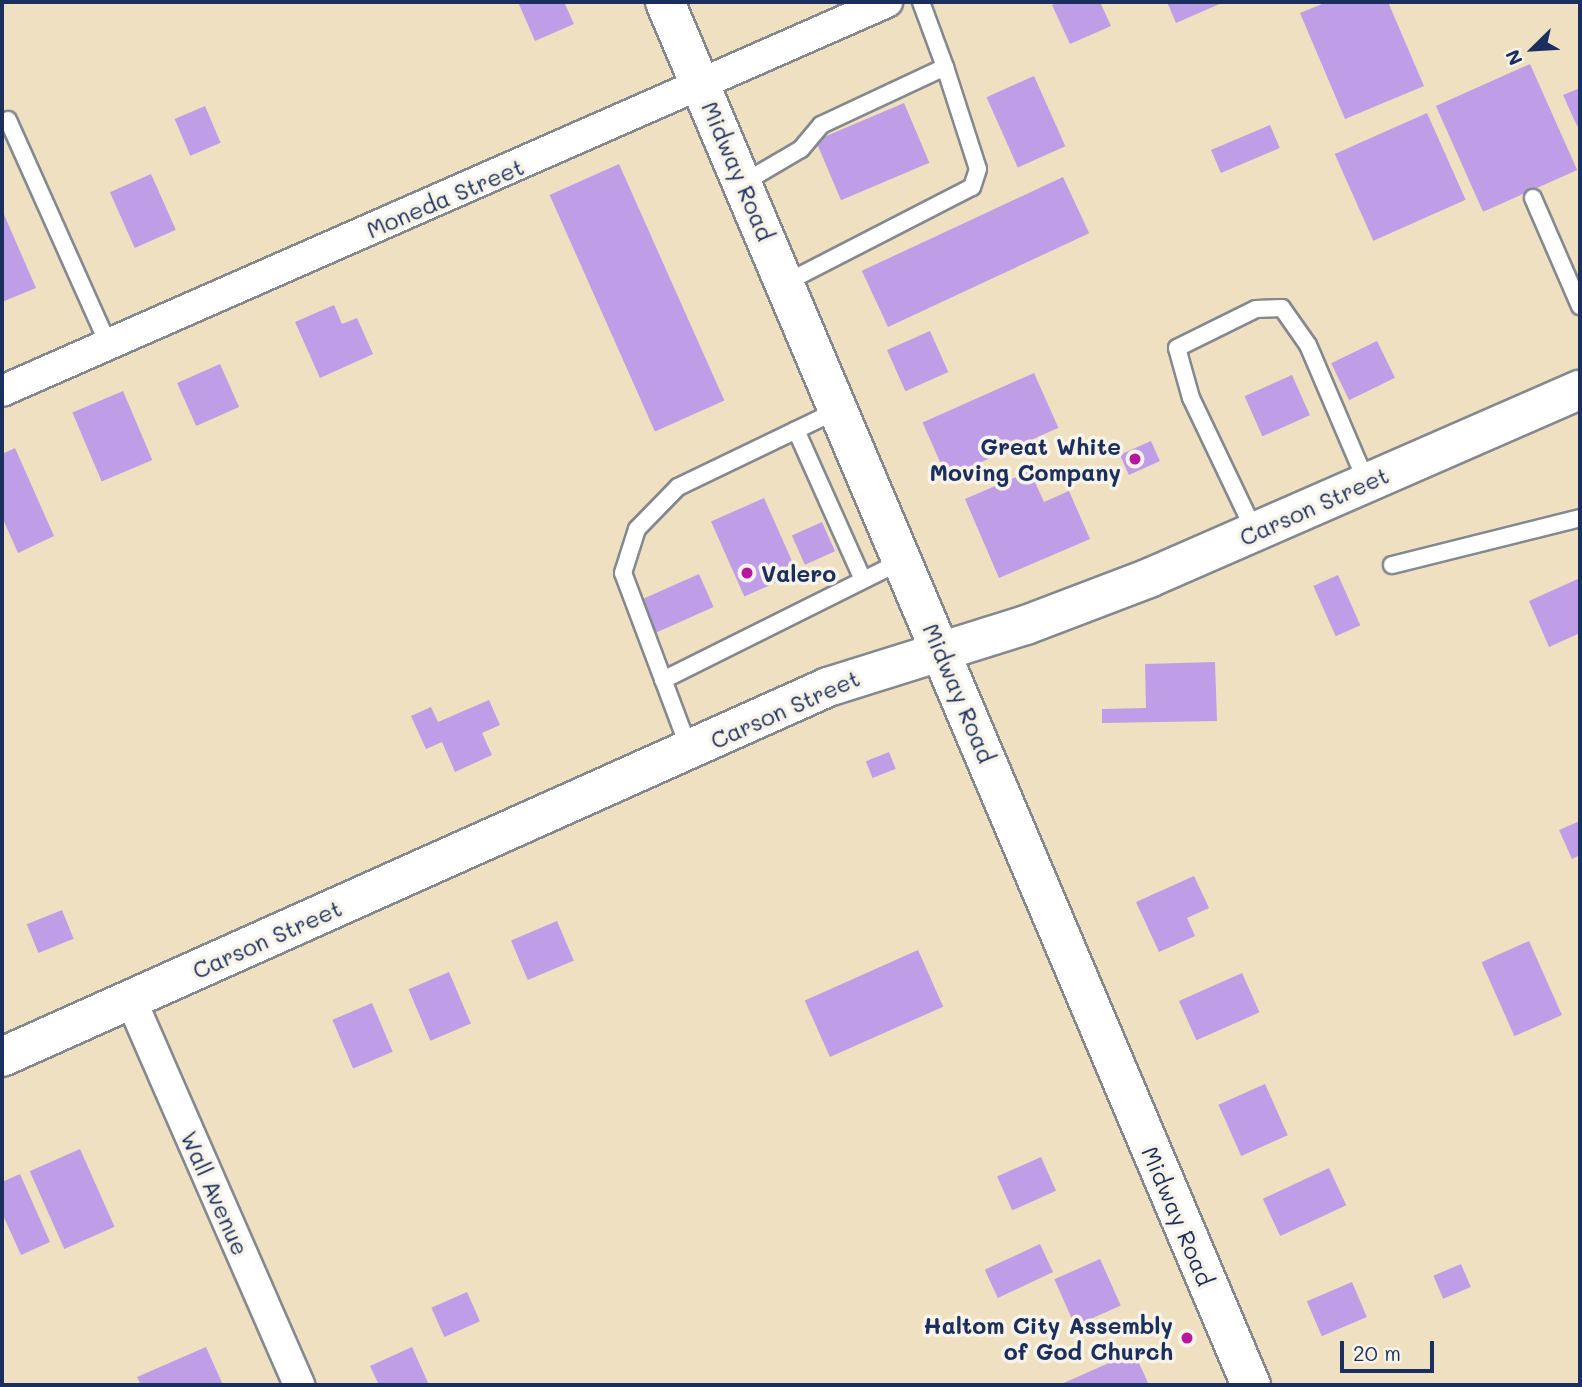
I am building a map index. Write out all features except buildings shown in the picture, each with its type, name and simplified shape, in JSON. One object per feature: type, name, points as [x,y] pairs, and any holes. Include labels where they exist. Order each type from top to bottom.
[{"type":"street","name":"Midway Road","points":[[665,2],[1251,1385]]},
{"type":"street","name":"Moneda Street","points":[[2,390],[702,86],[887,2]]},
{"type":"street","name":"Carson Street","points":[[2,1057],[828,687],[1026,625],[1255,531],[1580,390]]},
{"type":"street","name":"Wall Avenue","points":[[131,1000],[299,1385]]},
{"type":"lane","points":[[785,283],[972,187],[978,169],[921,2]]},
{"type":"lane","points":[[743,184],[801,149],[821,125],[945,67]]},
{"type":"lane","points":[[8,120],[108,344]]},
{"type":"lane","points":[[1533,198],[1580,306]]},
{"type":"lane","points":[[1255,531],[1191,398],[1177,348],[1256,309],[1282,308],[1308,345],[1367,483]]},
{"type":"lane","points":[[690,751],[623,573],[637,528],[678,487],[838,410]]},
{"type":"lane","points":[[796,430],[863,580]]},
{"type":"lane","points":[[1392,565],[1580,518]]},
{"type":"lane","points":[[663,680],[902,561]]},
{"type":"place","name":"Great White Moving Company","points":[[1135,459]]},
{"type":"place","name":"Valero","points":[[747,573]]},
{"type":"place","name":"Haltom City Assembly of God Church","points":[[1187,1338]]}]
